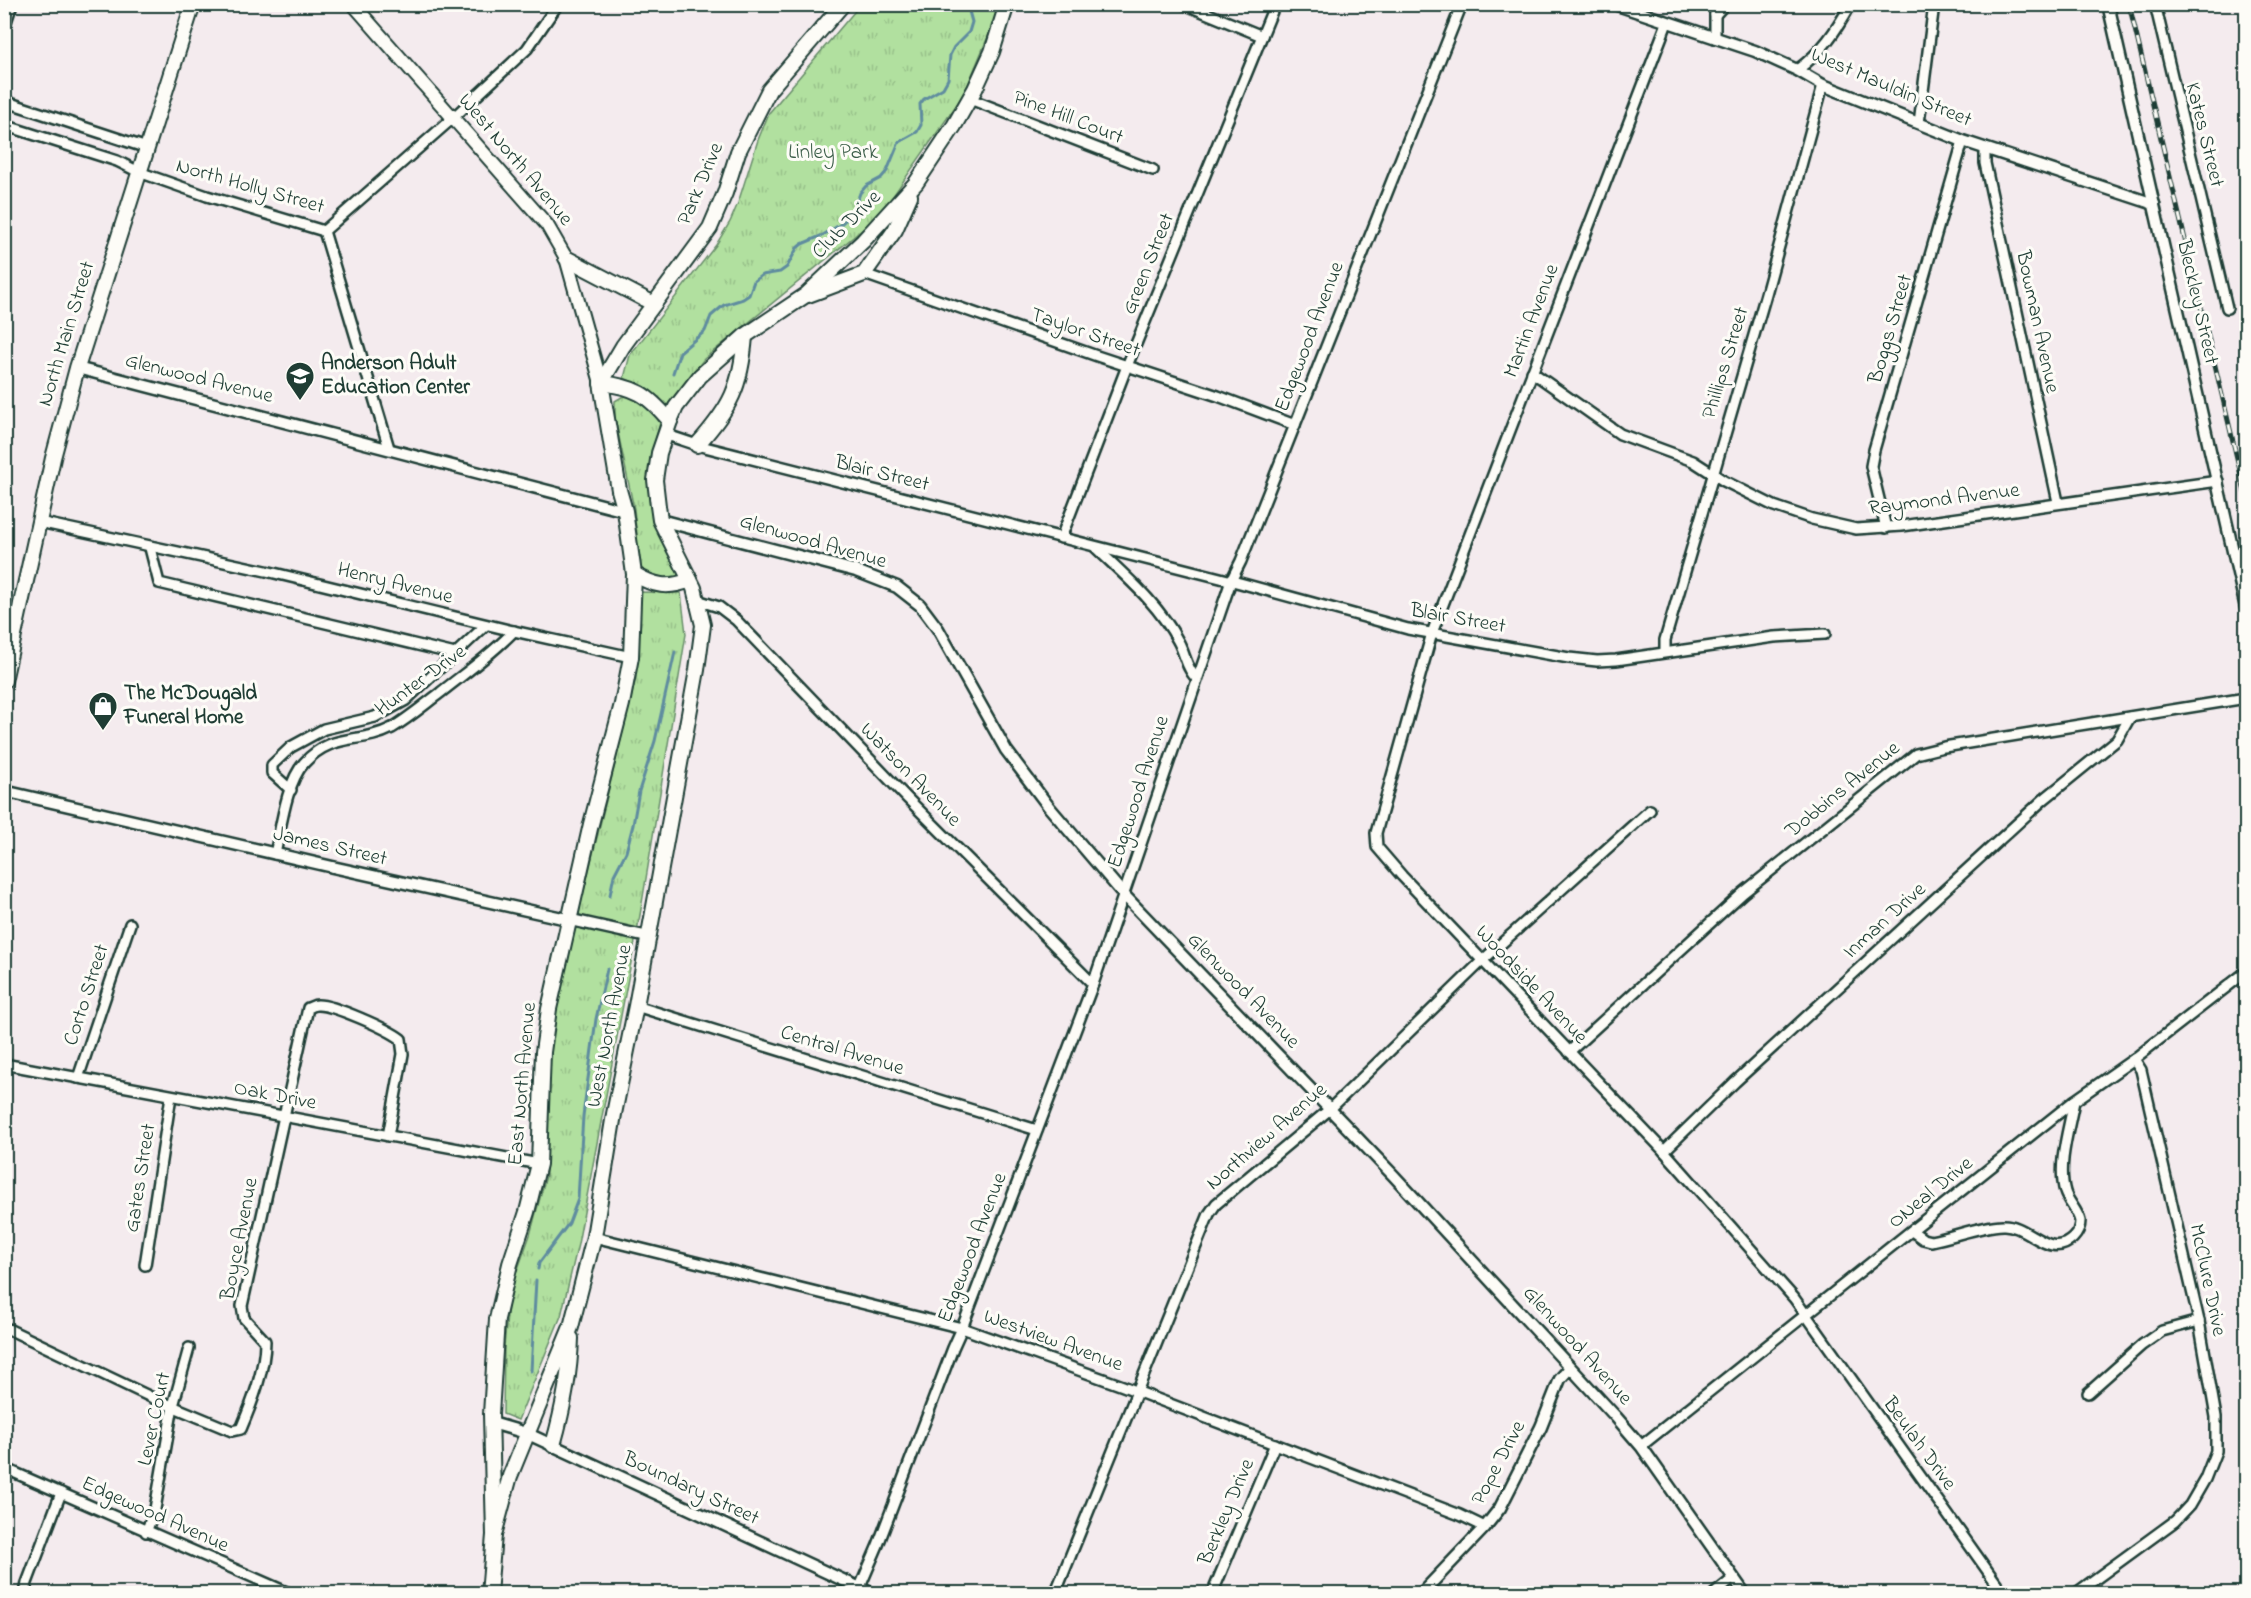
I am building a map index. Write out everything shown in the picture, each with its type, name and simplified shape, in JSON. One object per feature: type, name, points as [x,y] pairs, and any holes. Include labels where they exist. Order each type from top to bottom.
[{"type":"main road","name":"North Main Street","points":[[4,681],[11,618],[39,522],[77,368],[194,4]]},
{"type":"main road","name":"West North Avenue","points":[[353,4],[533,208],[547,225],[566,258],[601,383],[619,490],[625,511]]},
{"type":"main road","name":"Park Drive","points":[[601,383],[623,346],[710,228],[725,193],[738,152],[769,90],[843,4]]},
{"type":"main road","name":"Club Drive","points":[[660,520],[656,480],[664,434],[676,407],[700,376],[745,336],[806,295],[863,241],[916,183],[970,99],[992,52],[1007,4]]},
{"type":"main road","points":[[806,295],[864,274],[896,230],[916,183]]},
{"type":"main road","points":[[566,258],[654,304]]},
{"type":"main road","points":[[697,445],[719,420],[735,393],[743,366],[745,336]]},
{"type":"main road","points":[[601,383],[625,386],[642,394],[657,405],[670,421]]},
{"type":"main road","name":"East North Avenue","points":[[489,1593],[494,1535],[492,1423],[496,1320],[510,1263],[528,1212],[538,1164],[543,1052],[549,1009],[571,921],[591,824],[622,704],[631,657],[634,574],[625,511]]},
{"type":"main road","name":"West North Avenue","points":[[494,1535],[510,1476],[571,1327],[594,1237],[614,1114],[697,670],[703,625],[697,600],[690,580],[660,520]]},
{"type":"main road","points":[[634,574],[663,587],[678,585],[690,580]]},
{"type":"main road","points":[[553,1445],[561,1418],[570,1366],[571,1327]]},
{"type":"street","points":[[4,28],[12,4]]},
{"type":"street","name":"North Holly Street","points":[[4,125],[117,161],[139,172],[207,196],[324,231],[454,117],[527,49],[558,4]]},
{"type":"street","points":[[1184,4],[1262,36]]},
{"type":"street","name":"Green Street","points":[[1061,538],[1127,366],[1275,4]]},
{"type":"street","name":"Edgewood Avenue","points":[[859,1591],[1093,984],[1231,581],[1241,561],[1462,4]]},
{"type":"street","name":"West Mauldin Street","points":[[1614,4],[1755,51],[1824,85],[1963,141],[2154,204]]},
{"type":"street","points":[[1715,4],[1715,38]]},
{"type":"street","points":[[1715,15],[1725,4]]},
{"type":"street","points":[[1797,70],[1819,53],[1834,34],[1851,4]]},
{"type":"street","points":[[1918,123],[1934,4]]},
{"type":"street","name":"Bleckley Street","points":[[2108,4],[2247,608]]},
{"type":"street","name":"Kates Street","points":[[2155,4],[2227,308]]},
{"type":"street","name":"Martin Avenue","points":[[1432,633],[1667,23]]},
{"type":"street","name":"Phillips Street","points":[[1665,652],[1665,640],[1766,294],[1824,85]]},
{"type":"street","name":"Pine Hill Court","points":[[970,99],[1153,170]]},
{"type":"street","points":[[4,101],[147,148]]},
{"type":"street","name":"Boggs Street","points":[[1886,528],[1871,466],[1874,450],[1963,141]]},
{"type":"street","name":"Bowman Avenue","points":[[1985,148],[1985,163],[2058,502]]},
{"type":"street","points":[[324,231],[389,448]]},
{"type":"street","name":"Taylor Street","points":[[864,274],[1218,396],[1295,425]]},
{"type":"street","name":"Glenwood Avenue","points":[[77,368],[625,511]]},
{"type":"street","name":"Raymond Avenue","points":[[1532,372],[1620,434],[1694,461],[1724,481],[1774,506],[1812,519],[1856,529],[1886,528],[2058,502],[2218,482]]},
{"type":"street","name":"Blair Street","points":[[664,434],[697,445],[1231,581],[1408,629],[1597,661],[1774,637],[1825,634]]},
{"type":"street","name":"Glenwood Avenue","points":[[660,520],[856,571],[897,587],[920,605],[938,629],[1006,750],[1049,807],[1124,896],[1473,1261],[1641,1446],[1745,1593]]},
{"type":"street","name":"Henry Avenue","points":[[39,522],[150,548],[266,571],[486,625],[631,657]]},
{"type":"street","name":"Blair Street","points":[[1093,546],[1144,593],[1178,641],[1191,672],[1197,678]]},
{"type":"street","points":[[150,548],[159,583],[455,654]]},
{"type":"street","name":"Watson Avenue","points":[[697,600],[719,607],[735,620],[908,799],[1093,984]]},
{"type":"street","name":"Hunter Drive","points":[[291,790],[272,773],[272,765],[291,747],[324,729],[375,717],[405,700],[486,625]]},
{"type":"street","name":"Hunter Drive","points":[[275,854],[291,790],[303,764],[320,749],[334,741],[372,735],[391,728],[455,681],[505,641],[514,631]]},
{"type":"street","name":"Woodside Avenue","points":[[1432,633],[1377,833],[1377,847],[1664,1151],[1794,1298],[1805,1315]]},
{"type":"street","name":"Dobbins Avenue","points":[[1569,1052],[1743,893],[1916,754],[1944,747],[2247,698]]},
{"type":"street","name":"Inman Drive","points":[[1664,1151],[1735,1082],[2043,800],[2117,740],[2130,717]]},
{"type":"street","name":"James Street","points":[[4,791],[648,937]]},
{"type":"street","name":"Northview Avenue","points":[[1055,1593],[1209,1214],[1216,1204],[1330,1109],[1483,960],[1650,810]]},
{"type":"street","name":"Corto Street","points":[[78,1078],[130,924]]},
{"type":"street","name":"ONeal Drive","points":[[1641,1446],[2074,1101],[2134,1059],[2247,972]]},
{"type":"street","points":[[284,1116],[308,1008],[318,1005],[389,1030],[401,1039],[403,1054],[388,1136]]},
{"type":"street","name":"Central Avenue","points":[[636,1006],[1037,1130]]},
{"type":"street","name":"McClure Drive","points":[[2074,1593],[2175,1521],[2190,1505],[2205,1479],[2216,1451],[2216,1417],[2199,1321],[2141,1070],[2134,1059]]},
{"type":"street","name":"Oak Drive","points":[[4,1064],[538,1164]]},
{"type":"street","name":"Gates Street","points":[[145,1265],[171,1096]]},
{"type":"street","points":[[1912,1232],[1930,1241],[2003,1225],[2022,1230],[2050,1246],[2062,1246],[2071,1240],[2078,1232],[2080,1221],[2066,1193],[2062,1175],[2074,1101]]},
{"type":"street","name":"Boyce Avenue","points":[[173,1406],[232,1431],[241,1429],[248,1413],[265,1354],[265,1341],[244,1318],[242,1306],[284,1116]]},
{"type":"street","name":"Westview Avenue","points":[[594,1237],[962,1328],[1137,1391],[1460,1515],[1485,1527]]},
{"type":"street","name":"Beulah Drive","points":[[1805,1315],[2004,1593]]},
{"type":"street","points":[[2088,1393],[2142,1345],[2162,1331],[2199,1321]]},
{"type":"street","points":[[4,1327],[173,1406]]},
{"type":"street","name":"Lever Court","points":[[146,1532],[155,1509],[173,1406],[189,1348]]},
{"type":"street","name":"Pope Drive","points":[[1421,1593],[1485,1527],[1500,1508],[1541,1427],[1560,1379],[1570,1368]]},
{"type":"street","name":"Boundary Street","points":[[492,1423],[526,1433],[553,1445],[859,1591],[873,1593]]},
{"type":"street","name":"Berkley Drive","points":[[1212,1593],[1275,1444]]},
{"type":"street","name":"Edgewood Avenue","points":[[4,1468],[286,1592]]},
{"type":"street","points":[[25,1593],[61,1493]]},
{"type":"street","points":[[1714,1593],[1734,1578]]},
{"type":"green space","name":"Linley Park","points":[[860,5],[999,5],[964,94],[879,216],[704,359],[665,408],[648,389],[624,378],[630,355],[716,245],[730,222],[769,113]]},
{"type":"green space","points":[[625,395],[645,406],[660,423],[649,474],[649,501],[657,532],[680,576],[674,578],[659,578],[640,570],[634,509],[615,418],[615,401]]},
{"type":"green space","points":[[639,592],[681,593],[686,634],[640,915],[578,1244],[561,1316],[518,1420],[503,1414],[504,1347],[509,1294],[530,1235],[546,1176],[548,1049],[554,1013],[636,678]]},
{"type":"waterway","points":[[673,373],[680,352],[705,331],[711,316],[724,305],[749,295],[754,281],[762,275],[780,272],[787,267],[797,248],[802,244],[841,224],[853,213],[860,193],[866,186],[881,178],[887,171],[899,142],[917,132],[921,125],[920,104],[924,99],[943,88],[948,79],[950,55],[954,47],[969,32],[972,22],[967,4]]},
{"type":"waterway","points":[[610,895],[614,875],[626,852],[639,791],[655,741],[675,652]]},
{"type":"waterway","points":[[538,1269],[539,1263],[569,1223],[578,1199],[583,1116],[596,1019],[607,969]]},
{"type":"waterway","points":[[531,1371],[536,1280]]},
{"type":"railway","points":[[2129,4],[2246,496]]},
{"type":"place","name":"Anderson Adult Education Center","points":[[300,402]]},
{"type":"place","name":"The McDougald Funeral Home","points":[[103,732]]}]
